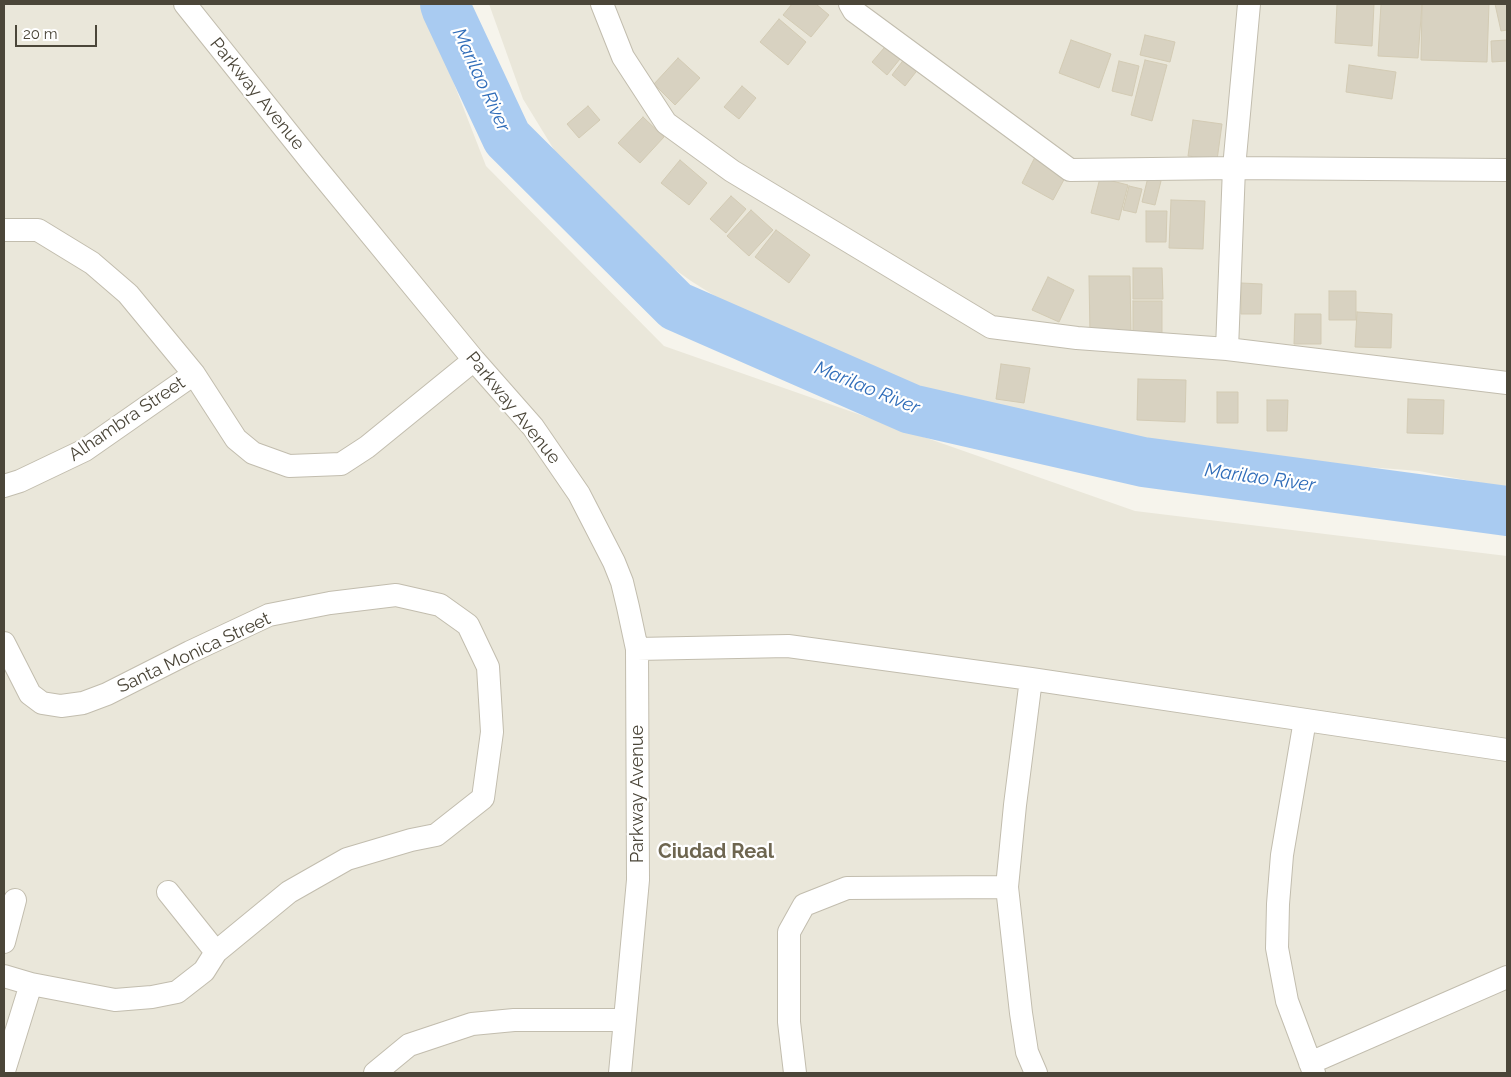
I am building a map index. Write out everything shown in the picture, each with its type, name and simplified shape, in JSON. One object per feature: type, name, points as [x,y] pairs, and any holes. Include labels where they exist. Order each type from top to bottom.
[{"type":"street","name":"Parkway Avenue","points":[[185,4],[313,164],[474,360],[533,428],[579,494],[614,562],[622,582],[637,649],[638,880],[620,1073]]},
{"type":"street","points":[[602,4],[623,57],[666,123],[732,171],[991,327],[1077,338],[1227,349],[1507,383]]},
{"type":"street","points":[[850,4],[854,11],[1070,170],[1234,168],[1507,170]]},
{"type":"street","points":[[1227,349],[1234,168],[1249,4]]},
{"type":"street","points":[[4,230],[38,230],[92,263],[128,294],[194,374],[236,439],[253,453],[290,466],[341,464],[367,447],[474,360]]},
{"type":"street","name":"Alhambra Street","points":[[4,486],[20,481],[85,450],[194,374]]},
{"type":"street","name":"Santa Monica Street","points":[[4,643],[30,694],[42,703],[61,706],[83,703],[107,694],[269,615],[330,602],[396,595],[440,605],[468,625],[488,667],[492,732],[483,798],[436,835],[402,842],[347,859],[289,892],[216,952],[204,971],[178,992],[152,997],[115,1000],[31,984],[4,976]]},
{"type":"street","points":[[637,649],[788,646],[1031,679],[1507,750]]},
{"type":"street","points":[[1031,679],[1014,806],[1007,888],[1021,1014],[1027,1052],[1036,1073]]},
{"type":"street","points":[[1305,720],[1282,855],[1277,948],[1287,1001],[1312,1068],[1507,977]]},
{"type":"street","points":[[795,1073],[789,1022],[789,932],[804,905],[847,888],[1007,888]]},
{"type":"street","points":[[168,892],[216,952]]},
{"type":"street","points":[[4,942],[15,900]]},
{"type":"street","points":[[4,1071],[31,984]]},
{"type":"street","points":[[375,1073],[409,1045],[472,1024],[514,1020],[625,1020]]},
{"type":"shaded area","name":"Ciudad Real","points":[[4,4],[423,4],[486,166],[664,346],[1135,511],[1507,556],[1507,1073],[4,1073]]},
{"type":"shaded area","points":[[489,4],[1507,4],[1507,488],[1419,471],[1151,450],[1025,422],[939,399],[880,378],[766,328],[691,281],[631,238],[564,166],[523,99]]},
{"type":"building","points":[[792,4],[816,4],[829,15],[811,37],[783,15]]},
{"type":"building","points":[[1337,4],[1374,4],[1372,46],[1335,43]]},
{"type":"building","points":[[1381,4],[1422,4],[1418,58],[1378,56]]},
{"type":"building","points":[[1422,4],[1489,4],[1487,62],[1421,60]]},
{"type":"building","points":[[1495,4],[1507,4],[1507,30],[1501,31]]},
{"type":"building","points":[[779,19],[806,42],[788,65],[760,42]]},
{"type":"building","points":[[1145,35],[1175,42],[1170,62],[1140,55]]},
{"type":"building","points":[[1071,40],[1111,54],[1099,88],[1059,73]]},
{"type":"building","points":[[1507,40],[1507,61],[1492,62],[1491,41]]},
{"type":"building","points":[[890,41],[904,54],[887,75],[872,62]]},
{"type":"building","points":[[678,58],[700,78],[675,105],[654,84]]},
{"type":"building","points":[[905,58],[919,68],[905,86],[892,75]]},
{"type":"building","points":[[1145,60],[1167,65],[1152,121],[1131,115]]},
{"type":"building","points":[[1119,61],[1139,66],[1132,96],[1112,91]]},
{"type":"building","points":[[1349,65],[1396,72],[1392,99],[1346,92]]},
{"type":"building","points":[[742,86],[756,98],[739,119],[724,107]]},
{"type":"building","points":[[588,106],[600,120],[579,138],[567,124]]},
{"type":"building","points":[[643,117],[664,137],[640,163],[618,143]]},
{"type":"building","points":[[1193,120],[1222,124],[1217,160],[1188,156]]},
{"type":"building","points":[[1035,157],[1067,174],[1053,200],[1022,183]]},
{"type":"building","points":[[680,160],[707,183],[689,205],[661,183]]},
{"type":"building","points":[[1148,177],[1161,181],[1155,205],[1142,202]]},
{"type":"building","points":[[1100,178],[1128,185],[1119,220],[1091,213]]},
{"type":"building","points":[[1129,186],[1142,189],[1136,213],[1123,210]]},
{"type":"building","points":[[731,196],[746,209],[726,233],[710,219]]},
{"type":"building","points":[[1171,200],[1205,201],[1203,249],[1169,248]]},
{"type":"building","points":[[751,210],[773,230],[749,256],[727,236]]},
{"type":"building","points":[[1146,211],[1167,211],[1166,242],[1146,242]]},
{"type":"building","points":[[776,230],[810,255],[789,283],[755,257]]},
{"type":"building","points":[[1133,268],[1162,268],[1163,299],[1133,299]]},
{"type":"building","points":[[1089,276],[1130,276],[1131,333],[1090,334]]},
{"type":"building","points":[[1048,277],[1074,290],[1059,322],[1032,310]]},
{"type":"building","points":[[1241,283],[1262,284],[1261,314],[1241,314]]},
{"type":"building","points":[[1329,291],[1356,291],[1356,320],[1329,320]]},
{"type":"building","points":[[1133,301],[1162,301],[1162,337],[1133,336]]},
{"type":"building","points":[[1357,312],[1392,314],[1391,348],[1355,347]]},
{"type":"building","points":[[1295,314],[1321,314],[1321,344],[1294,344]]},
{"type":"building","points":[[1001,364],[1030,368],[1024,403],[996,399]]},
{"type":"building","points":[[1138,379],[1186,380],[1185,422],[1137,420]]},
{"type":"building","points":[[1217,392],[1238,392],[1238,423],[1217,423]]},
{"type":"building","points":[[1408,399],[1444,400],[1443,434],[1407,433]]},
{"type":"building","points":[[1267,400],[1288,400],[1287,431],[1267,431]]},
{"type":"waterway","name":"Marilao River","points":[[445,4],[507,138],[676,306],[911,409],[1143,462],[1507,511]]},
{"type":"district","name":"Ciudad Real","points":[[716,852]]}]
